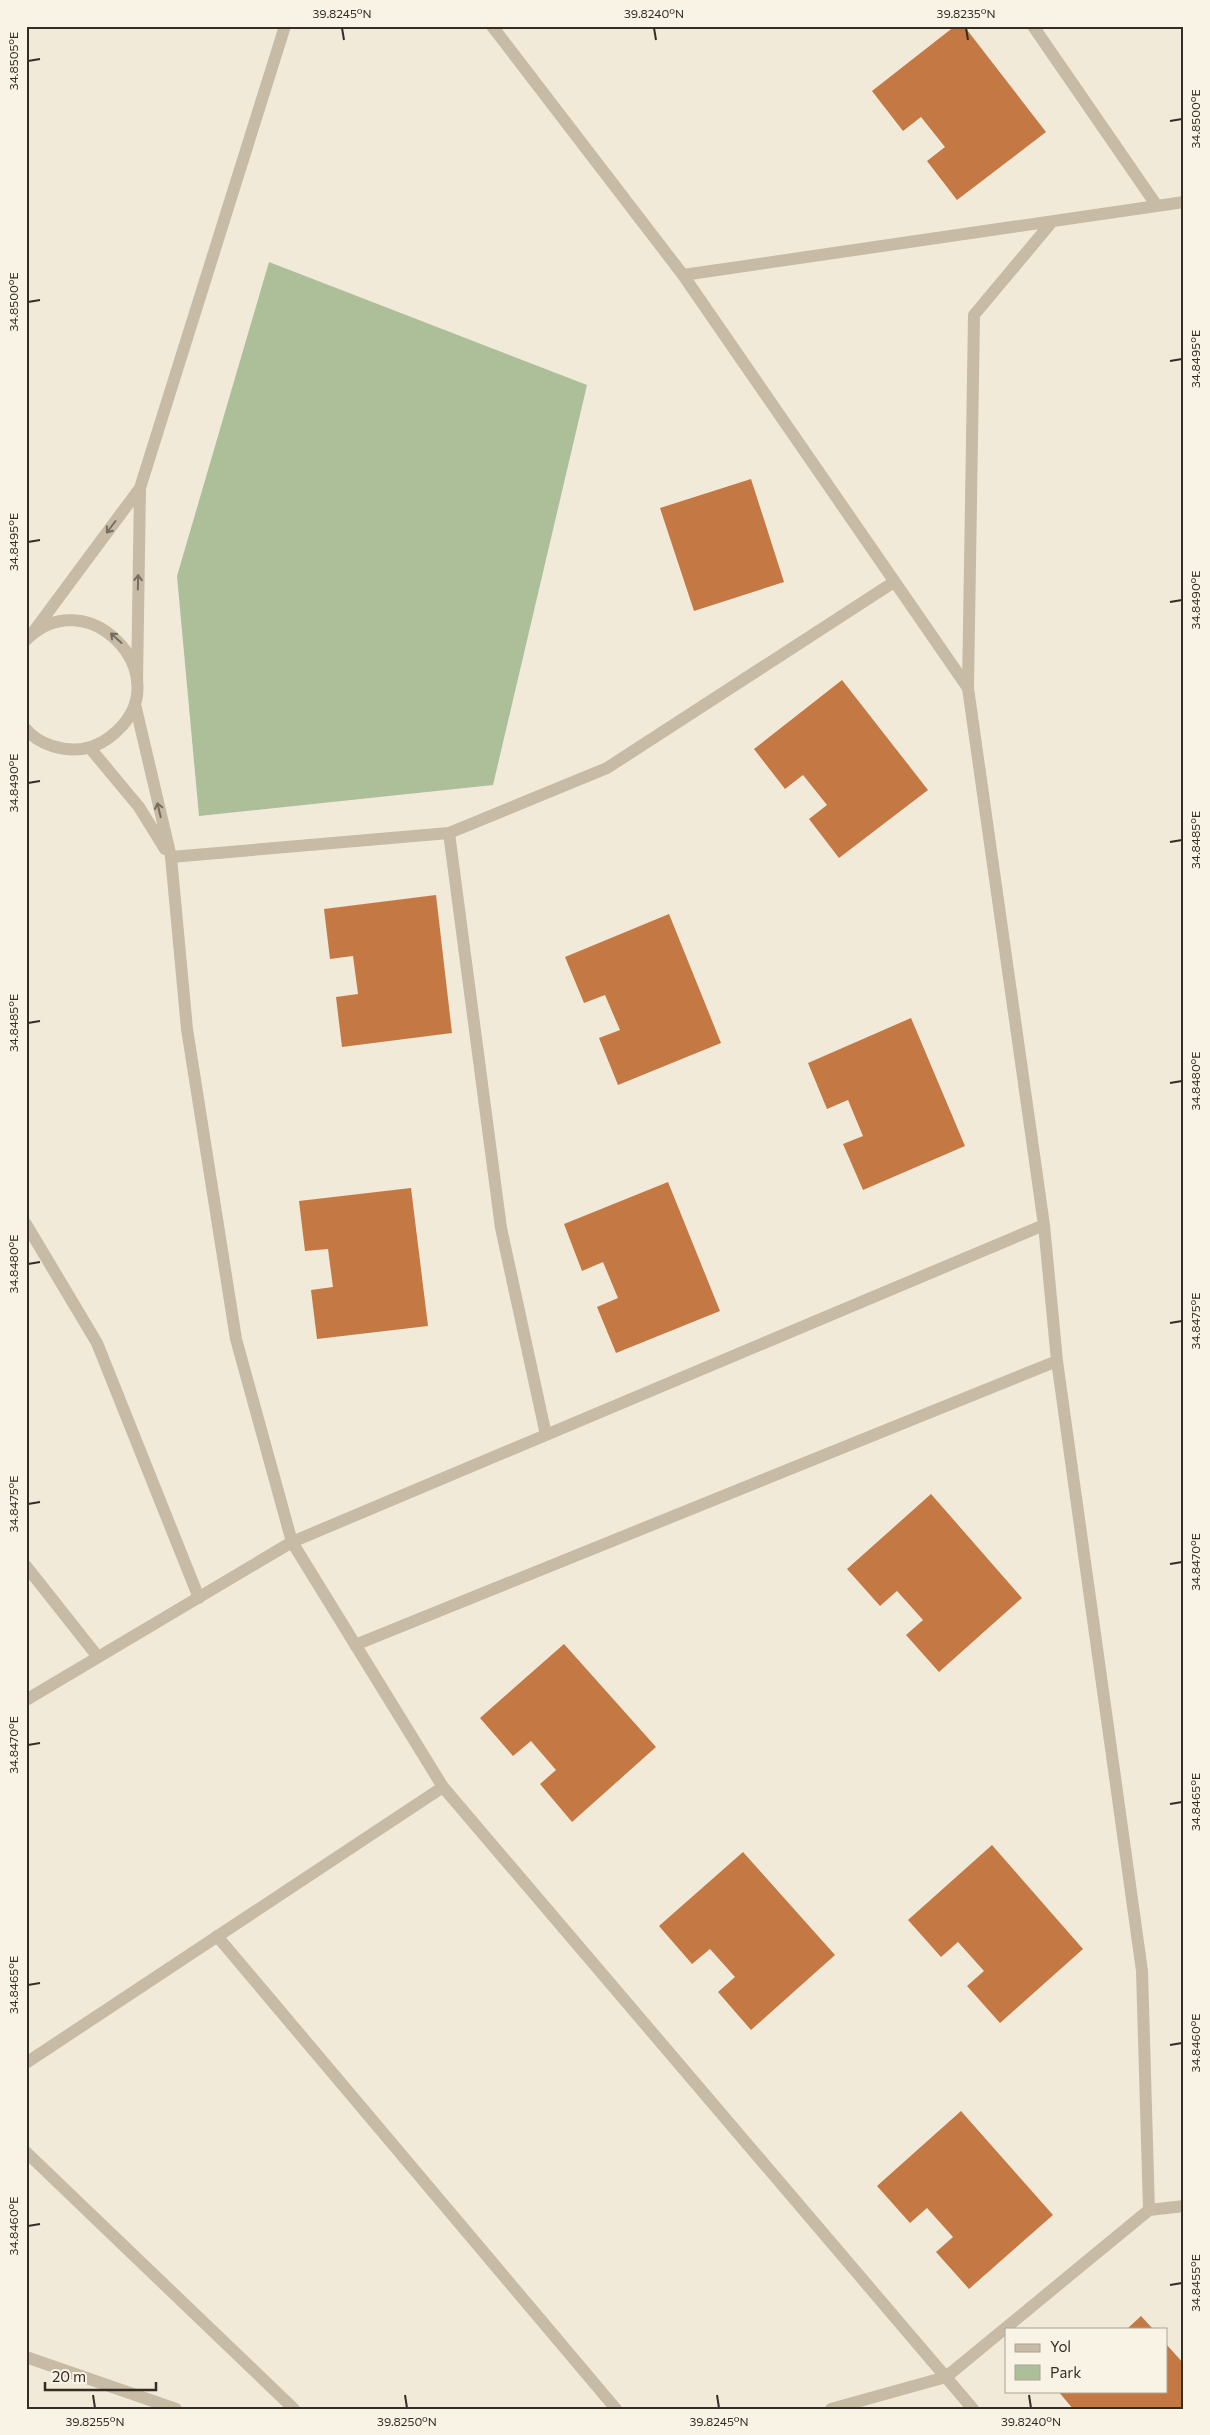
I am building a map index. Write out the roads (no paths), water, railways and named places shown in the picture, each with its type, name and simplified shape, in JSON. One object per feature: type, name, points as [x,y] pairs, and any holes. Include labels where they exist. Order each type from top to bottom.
[{"type":"street","points":[[26,743],[49,745],[70,750],[90,748],[109,738],[125,723],[134,704],[137,683],[140,488],[285,26]]},
{"type":"street","points":[[492,26],[683,275],[968,688]]},
{"type":"street","points":[[1033,26],[1157,206]]},
{"type":"street","points":[[683,275],[1051,223],[1184,202]]},
{"type":"street","points":[[1051,223],[974,315],[968,688],[1044,1225],[1057,1361],[1142,1971],[1149,2210]]},
{"type":"street","points":[[27,640],[140,488]]},
{"type":"street","points":[[171,857],[449,833],[607,768],[894,582]]},
{"type":"street","points":[[27,640],[45,626],[65,621],[86,622],[106,630],[122,644],[133,662],[137,683]]},
{"type":"street","points":[[134,704],[171,857],[187,1029],[236,1339],[292,1542],[443,1787],[973,2409]]},
{"type":"street","points":[[26,729],[30,734],[49,745]]},
{"type":"street","points":[[90,748],[139,807],[171,857]]},
{"type":"street","points":[[449,833],[501,1228],[546,1435]]},
{"type":"street","points":[[26,1224],[97,1343],[199,1598]]},
{"type":"street","points":[[26,1700],[292,1542],[1044,1225]]},
{"type":"street","points":[[355,1645],[1057,1361]]},
{"type":"street","points":[[26,1566],[98,1657]]},
{"type":"street","points":[[26,2063],[443,1787]]},
{"type":"street","points":[[217,1936],[616,2409]]},
{"type":"street","points":[[26,2152],[294,2409]]},
{"type":"street","points":[[1006,2328],[1149,2210],[1184,2206]]},
{"type":"street","points":[[831,2409],[946,2377],[1005,2328]]},
{"type":"street","points":[[26,2356],[176,2409]]}]
